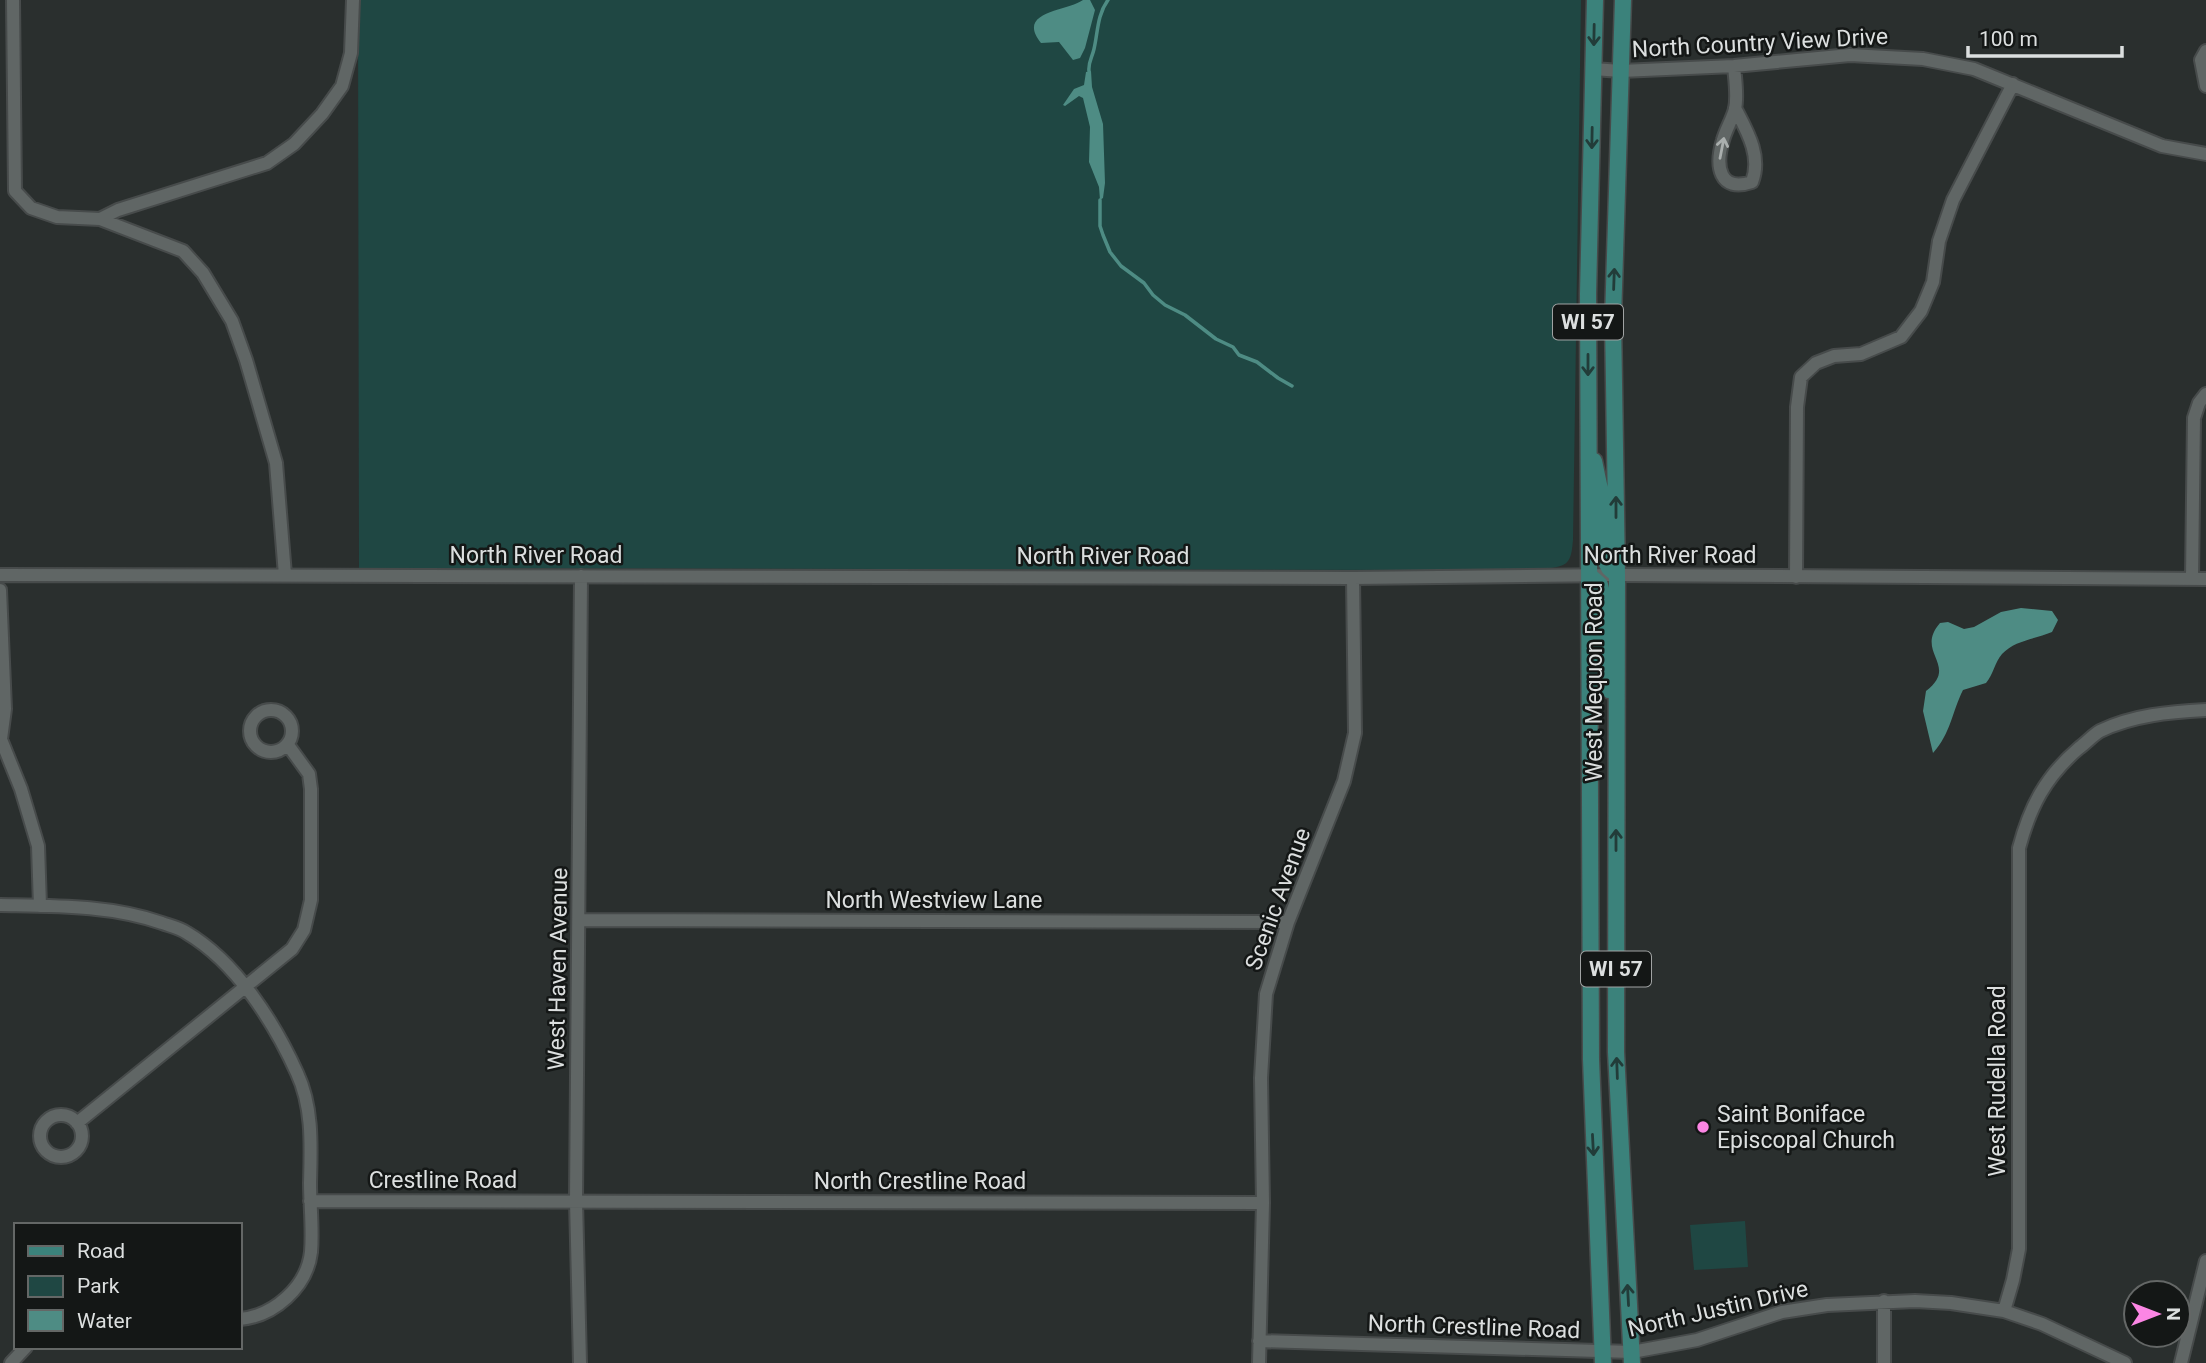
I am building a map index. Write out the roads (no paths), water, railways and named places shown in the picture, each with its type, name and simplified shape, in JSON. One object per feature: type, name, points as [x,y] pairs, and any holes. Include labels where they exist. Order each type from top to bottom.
[{"type":"main road","name":"West Mequon Road","points":[[1595,0],[1588,444],[1591,1071],[1603,1358]]},
{"type":"main road","name":"West Mequon Road","points":[[1623,0],[1613,319],[1617,575],[1616,1052],[1632,1358]]},
{"type":"main road","points":[[1588,444],[1598,470],[1601,489],[1603,556],[1609,568],[1617,575]]},
{"type":"main road","points":[[1590,576],[1600,585],[1604,597],[1607,680],[1617,719]]},
{"type":"street","points":[[13,0],[15,191],[31,208],[57,217],[100,219],[183,251],[203,273],[232,321],[276,463],[285,575]]},
{"type":"street","points":[[100,219],[118,209],[267,163],[294,144],[322,114],[342,86],[351,53],[353,0]]},
{"type":"street","points":[[2206,51],[2201,60],[2206,86]]},
{"type":"street","name":"North Country View Drive","points":[[1593,69],[1621,71],[1734,66],[1850,55],[1923,59],[1974,69],[2162,146],[2206,154]]},
{"type":"street","points":[[1734,66],[1735,107],[1723,140],[1720,173],[1728,183],[1738,186],[1752,182],[1756,170],[1755,153],[1735,107]]},
{"type":"street","points":[[1796,577],[1797,407],[1801,377],[1815,363],[1834,356],[1861,354],[1901,337],[1921,311],[1933,282],[1939,242],[1953,200],[2012,84]]},
{"type":"street","points":[[2192,579],[2194,418],[2202,399]]},
{"type":"street","name":"North River Road","points":[[0,575],[1353,578],[1617,575],[2206,579]]},
{"type":"street","name":"West Haven Avenue","points":[[580,1363],[576,1201],[582,576]]},
{"type":"street","name":"Scenic Avenue","points":[[1259,1363],[1263,1203],[1261,1078],[1266,994],[1288,922],[1344,781],[1355,733],[1353,578]]},
{"type":"street","points":[[0,590],[5,709],[0,738],[21,789],[38,846],[40,906]]},
{"type":"street","name":"West Rudella Road","points":[[2004,1311],[2019,1249],[2018,848],[2028,815],[2043,788],[2064,761],[2099,732],[2144,716],[2206,710]]},
{"type":"street","points":[[77,1123],[292,949],[304,930],[311,900],[309,774],[288,745]]},
{"type":"street","points":[[0,905],[68,906],[138,915],[186,932],[220,958],[268,1020],[298,1074],[306,1098],[311,1136],[311,1254],[301,1278],[279,1306],[254,1318],[242,1319]]},
{"type":"street","name":"North Westview Lane","points":[[579,920],[1288,922]]},
{"type":"street","name":"Crestline Road","points":[[310,1201],[576,1201]]},
{"type":"street","name":"North Crestline Road","points":[[576,1201],[1263,1203]]},
{"type":"street","points":[[2181,1363],[2206,1261]]},
{"type":"street","points":[[1884,1301],[1884,1363]]},
{"type":"street","name":"North Justin Drive","points":[[1603,1358],[1632,1358],[1782,1312],[1827,1305],[1884,1301],[1951,1303],[2004,1311],[2042,1324],[2125,1363]]},
{"type":"street","name":"North Crestline Road","points":[[1259,1341],[1603,1358]]},
{"type":"street","points":[[11,1363],[24,1349]]},
{"type":"water","points":[[1083,0],[1090,0],[1095,10],[1085,48],[1080,58],[1073,60],[1059,42],[1041,43],[1034,24],[1047,14]]},
{"type":"water","points":[[1091,71],[1092,87],[1103,124],[1105,183],[1103,198],[1100,200],[1099,187],[1089,162],[1090,127],[1083,98],[1079,96],[1063,105],[1074,89],[1084,85],[1086,72]]},
{"type":"water","points":[[2021,608],[2052,611],[2058,620],[2052,632],[2007,649],[1986,683],[1963,690],[1948,730],[1933,753],[1923,711],[1926,691],[1939,674],[1933,651],[1933,633],[1940,623],[1948,622],[1964,629],[1974,627],[2001,612]]},
{"type":"waterway","points":[[1089,71],[1100,18],[1108,0]]},
{"type":"waterway","points":[[1100,200],[1100,226],[1110,252],[1121,266],[1144,283],[1165,305],[1185,315],[1216,339],[1233,347],[1239,355],[1257,362],[1292,386]]},
{"type":"place","name":"Saint Boniface Episcopal Church","points":[[1703,1127]]}]
